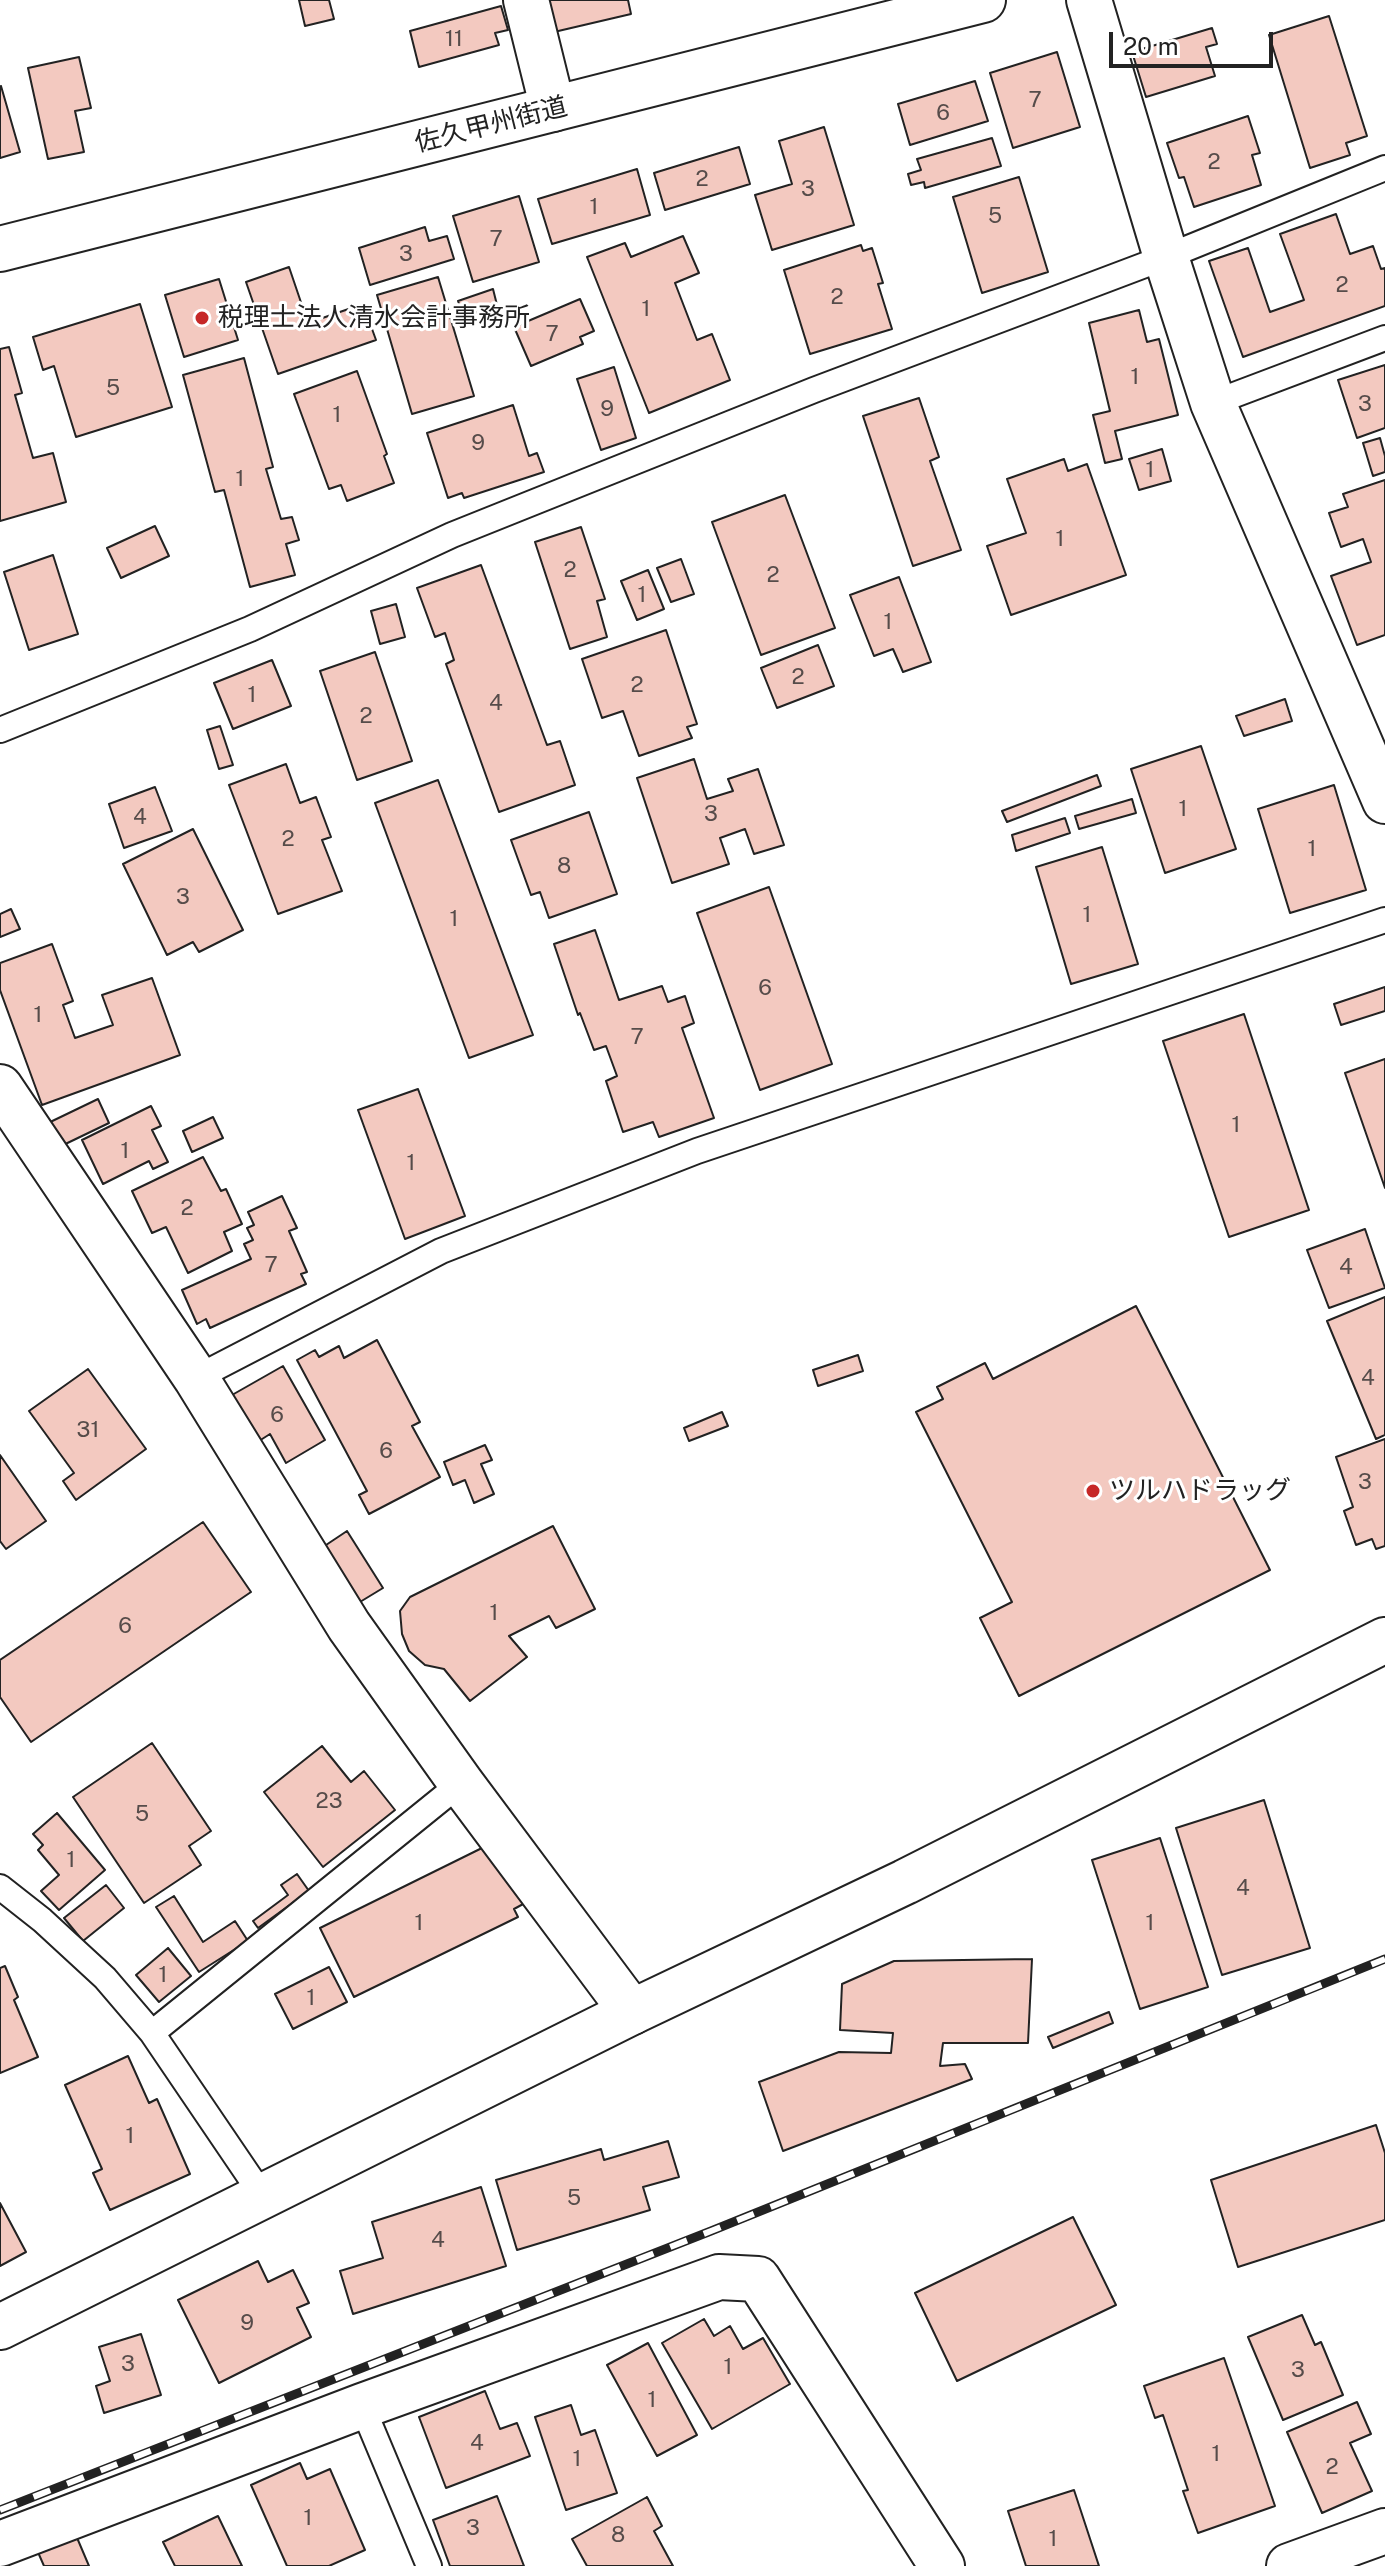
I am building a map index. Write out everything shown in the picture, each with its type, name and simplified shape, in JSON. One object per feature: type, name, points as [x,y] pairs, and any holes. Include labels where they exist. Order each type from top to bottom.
[{"type":"street","points":[[526,0],[553,109]]},
{"type":"street","name":"佐久甲州街道","points":[[0,249],[983,0]]},
{"type":"street","points":[[1089,0],[1213,403],[1385,801]]},
{"type":"street","points":[[0,1087],[196,1378],[349,1626],[461,1783],[632,2012]]},
{"type":"street","points":[[0,2327],[632,2012],[905,1882],[1385,1640]]},
{"type":"street","points":[[0,2544],[362,2406],[719,2277],[758,2279],[942,2566]]},
{"type":"street","points":[[1289,2566],[1385,2531]]},
{"type":"lane","points":[[0,730],[250,629],[452,535],[814,390],[1166,257],[1385,168]]},
{"type":"lane","points":[[1213,403],[1385,338]]},
{"type":"lane","points":[[196,1378],[441,1251],[683,1156],[1385,920]]},
{"type":"lane","points":[[152,2033],[461,1783]]},
{"type":"lane","points":[[0,1887],[42,1920],[105,1978],[152,2033],[262,2195]]},
{"type":"lane","points":[[362,2406],[429,2566]]},
{"type":"building","points":[[299,0],[329,0],[334,19],[305,26]]},
{"type":"building","points":[[547,0],[628,0],[631,14],[554,32]]},
{"type":"building","points":[[501,6],[508,30],[495,33],[499,45],[419,67],[410,31]]},
{"type":"building","points":[[1329,16],[1367,136],[1346,143],[1350,155],[1310,168],[1269,35]]},
{"type":"building","points":[[1212,28],[1217,44],[1206,47],[1215,76],[1146,97],[1132,52]]},
{"type":"building","points":[[1057,52],[1080,127],[1013,148],[990,73]]},
{"type":"building","points":[[79,57],[91,108],[75,111],[84,152],[48,159],[28,68]]},
{"type":"building","points":[[975,81],[988,121],[910,145],[898,104]]},
{"type":"building","points":[[0,87],[20,152],[0,158]]},
{"type":"building","points":[[1248,116],[1260,153],[1252,155],[1261,185],[1194,207],[1184,177],[1179,178],[1167,143]]},
{"type":"building","points":[[824,127],[854,225],[772,250],[755,195],[792,184],[779,141]]},
{"type":"building","points":[[992,138],[1001,166],[925,188],[924,182],[911,185],[908,174],[921,170],[917,159]]},
{"type":"building","points":[[739,147],[750,184],[665,210],[654,173]]},
{"type":"building","points":[[637,169],[650,215],[552,244],[538,199]]},
{"type":"building","points":[[1019,177],[1048,272],[982,293],[953,197]]},
{"type":"building","points":[[519,196],[539,262],[473,282],[453,216]]},
{"type":"building","points":[[1336,214],[1350,254],[1373,246],[1381,269],[1385,268],[1385,306],[1243,357],[1209,261],[1248,248],[1270,312],[1304,300],[1280,234]]},
{"type":"building","points":[[425,227],[429,241],[447,236],[454,259],[370,285],[359,248]]},
{"type":"building","points":[[683,236],[699,273],[675,283],[697,340],[712,334],[730,380],[649,413],[587,257],[625,243],[631,257]]},
{"type":"building","points":[[861,245],[863,251],[872,248],[883,283],[878,284],[892,329],[810,354],[784,270]]},
{"type":"building","points":[[289,267],[308,323],[363,304],[376,340],[278,374],[246,282]]},
{"type":"building","points":[[438,277],[474,396],[412,414],[377,295]]},
{"type":"building","name":"税理士法人清水会計事務所","points":[[219,279],[238,340],[184,357],[165,295]]},
{"type":"building","points":[[493,289],[497,305],[464,317],[458,301]]},
{"type":"building","points":[[580,299],[594,331],[580,337],[583,344],[531,366],[514,327]]},
{"type":"building","points":[[140,304],[172,407],[76,437],[54,366],[43,370],[33,337]]},
{"type":"building","points":[[1139,310],[1147,342],[1159,339],[1178,415],[1115,431],[1122,459],[1105,463],[1093,415],[1110,411],[1089,323]]},
{"type":"building","points":[[9,347],[22,393],[15,395],[33,458],[53,453],[66,502],[0,521],[0,349]]},
{"type":"building","points":[[244,358],[273,467],[266,469],[281,519],[292,517],[299,540],[286,544],[295,575],[250,587],[224,490],[215,492],[183,375]]},
{"type":"building","points":[[1385,365],[1385,428],[1357,438],[1338,380]]},
{"type":"building","points":[[614,367],[636,438],[601,450],[577,379]]},
{"type":"building","points":[[357,371],[387,454],[384,456],[394,483],[347,501],[341,485],[329,489],[294,394]]},
{"type":"building","points":[[919,398],[939,457],[930,461],[961,550],[913,566],[863,416]]},
{"type":"building","points":[[513,405],[529,456],[537,453],[544,472],[464,498],[462,493],[448,498],[427,433]]},
{"type":"building","points":[[1380,438],[1385,472],[1373,476],[1363,443]]},
{"type":"building","points":[[1162,449],[1171,481],[1139,490],[1129,459]]},
{"type":"building","points":[[1064,459],[1068,471],[1087,464],[1126,575],[1011,615],[987,546],[1026,533],[1007,479]]},
{"type":"building","points":[[1385,480],[1385,635],[1357,645],[1331,576],[1371,562],[1363,539],[1341,547],[1329,513],[1348,507],[1343,494]]},
{"type":"building","points":[[785,495],[835,628],[761,655],[712,522]]},
{"type":"building","points":[[155,526],[169,556],[121,578],[107,548]]},
{"type":"building","points":[[581,527],[605,599],[597,601],[607,637],[570,649],[535,542]]},
{"type":"building","points":[[53,555],[78,634],[29,650],[4,572]]},
{"type":"building","points":[[681,559],[694,594],[671,602],[657,568]]},
{"type":"building","points":[[481,565],[547,745],[560,741],[575,785],[499,812],[446,664],[454,660],[445,633],[435,637],[417,588]]},
{"type":"building","points":[[648,570],[664,609],[637,620],[621,581]]},
{"type":"building","points":[[899,577],[931,662],[903,672],[893,649],[874,656],[850,595]]},
{"type":"building","points":[[396,604],[405,637],[380,644],[371,611]]},
{"type":"building","points":[[666,630],[697,724],[687,727],[692,738],[639,756],[623,711],[602,718],[582,659]]},
{"type":"building","points":[[818,645],[834,686],[777,708],[761,668]]},
{"type":"building","points":[[375,652],[412,761],[357,780],[320,671]]},
{"type":"building","points":[[272,660],[291,706],[233,729],[214,683]]},
{"type":"building","points":[[1285,699],[1292,721],[1244,736],[1236,716]]},
{"type":"building","points":[[220,726],[233,765],[219,769],[207,730]]},
{"type":"building","points":[[1201,746],[1236,849],[1165,873],[1131,769]]},
{"type":"building","points":[[694,759],[707,799],[733,791],[728,779],[758,769],[784,845],[754,854],[745,829],[720,838],[729,864],[672,883],[637,778]]},
{"type":"building","points":[[286,764],[300,803],[316,797],[331,837],[322,840],[342,891],[278,914],[229,785]]},
{"type":"building","points":[[1097,775],[1101,786],[1007,822],[1002,811]]},
{"type":"building","points":[[438,780],[533,1035],[469,1058],[375,803]]},
{"type":"building","points":[[1334,785],[1366,890],[1290,913],[1258,809]]},
{"type":"building","points":[[155,787],[172,831],[124,848],[109,804]]},
{"type":"building","points":[[1132,799],[1136,813],[1079,829],[1075,816]]},
{"type":"building","points":[[589,812],[617,894],[549,918],[540,892],[531,895],[511,840]]},
{"type":"building","points":[[1065,818],[1070,833],[1016,851],[1012,835]]},
{"type":"building","points":[[193,829],[243,930],[199,952],[193,942],[167,955],[123,864]]},
{"type":"building","points":[[1102,847],[1138,964],[1071,984],[1036,867]]},
{"type":"building","points":[[769,887],[832,1064],[760,1090],[697,913]]},
{"type":"building","points":[[11,909],[20,929],[0,937],[0,914]]},
{"type":"building","points":[[595,930],[619,1000],[662,986],[668,1002],[685,996],[694,1023],[682,1028],[714,1118],[659,1137],[653,1122],[623,1132],[606,1081],[617,1076],[606,1046],[594,1050],[580,1013],[578,1015],[554,944]]},
{"type":"building","points":[[52,944],[73,1001],[63,1005],[75,1038],[113,1025],[102,995],[152,978],[180,1055],[42,1105],[0,990],[0,963]]},
{"type":"building","points":[[1385,987],[1385,1011],[1341,1025],[1334,1004]]},
{"type":"building","points":[[1244,1014],[1309,1210],[1229,1237],[1163,1041]]},
{"type":"building","points":[[1385,1059],[1385,1188],[1345,1073]]},
{"type":"building","points":[[418,1089],[465,1216],[405,1239],[358,1110]]},
{"type":"building","points":[[98,1099],[109,1123],[55,1149],[44,1125]]},
{"type":"building","points":[[151,1106],[161,1126],[152,1130],[168,1162],[153,1169],[149,1161],[103,1184],[82,1140]]},
{"type":"building","points":[[213,1117],[223,1138],[192,1152],[183,1131]]},
{"type":"building","points":[[203,1157],[221,1191],[226,1189],[242,1224],[224,1232],[232,1251],[188,1273],[166,1227],[152,1233],[132,1191]]},
{"type":"building","points":[[282,1196],[297,1228],[289,1231],[307,1272],[301,1274],[306,1284],[210,1328],[206,1319],[197,1324],[182,1290],[251,1259],[244,1244],[253,1240],[247,1228],[254,1225],[248,1212]]},
{"type":"building","points":[[1365,1229],[1385,1288],[1329,1308],[1307,1250]]},
{"type":"building","points":[[1385,1297],[1385,1435],[1376,1439],[1327,1321]]},
{"type":"building","name":"ツルハドラッグ","points":[[1136,1306],[1270,1570],[1019,1696],[980,1618],[1012,1602],[916,1412],[943,1399],[937,1387],[985,1363],[993,1379]]},
{"type":"building","points":[[377,1340],[420,1422],[412,1426],[440,1477],[369,1514],[359,1495],[367,1491],[297,1360],[315,1350],[319,1357],[339,1346],[344,1358]]},
{"type":"building","points":[[858,1355],[863,1371],[818,1386],[813,1370]]},
{"type":"building","points":[[283,1366],[325,1440],[286,1463],[270,1434],[259,1441],[232,1395]]},
{"type":"building","points":[[88,1369],[146,1449],[76,1500],[63,1481],[74,1473],[29,1411]]},
{"type":"building","points":[[722,1412],[728,1426],[689,1441],[684,1428]]},
{"type":"building","points":[[1385,1439],[1385,1546],[1376,1549],[1372,1539],[1356,1545],[1344,1511],[1353,1507],[1336,1457]]},
{"type":"building","points":[[485,1445],[492,1460],[481,1464],[494,1494],[474,1503],[465,1480],[453,1485],[444,1462]]},
{"type":"building","points":[[0,1455],[46,1521],[6,1549],[0,1541]]},
{"type":"building","points":[[203,1522],[251,1592],[31,1742],[0,1697],[0,1660]]},
{"type":"building","points":[[553,1526],[595,1609],[556,1628],[549,1616],[509,1636],[527,1657],[470,1701],[444,1669],[425,1665],[409,1651],[402,1634],[400,1611],[410,1597]]},
{"type":"building","points":[[347,1531],[383,1588],[355,1605],[320,1549]]},
{"type":"building","points":[[152,1743],[211,1831],[189,1846],[201,1865],[144,1903],[73,1797]]},
{"type":"building","points":[[322,1746],[351,1782],[364,1771],[395,1810],[323,1867],[264,1792]]},
{"type":"building","points":[[1264,1800],[1310,1948],[1222,1975],[1176,1828]]},
{"type":"building","points":[[57,1813],[105,1870],[59,1910],[41,1891],[59,1875],[38,1850],[43,1845],[33,1834]]},
{"type":"building","points":[[1160,1838],[1208,1987],[1140,2009],[1092,1860]]},
{"type":"building","points":[[484,1847],[490,1859],[500,1853],[525,1903],[514,1909],[518,1917],[354,1997],[320,1928]]},
{"type":"building","points":[[297,1874],[309,1891],[258,1928],[253,1921],[288,1895],[281,1885]]},
{"type":"building","points":[[106,1885],[124,1908],[83,1941],[64,1918]]},
{"type":"building","points":[[174,1896],[203,1942],[235,1921],[248,1941],[199,1972],[156,1907]]},
{"type":"building","points":[[168,1948],[191,1976],[159,2002],[136,1975]]},
{"type":"building","points":[[1032,1959],[1028,2043],[943,2043],[940,2066],[965,2064],[972,2079],[783,2151],[759,2082],[839,2052],[891,2053],[893,2033],[840,2030],[842,1984],[894,1961]]},
{"type":"building","points":[[5,1966],[18,1997],[14,2000],[38,2057],[0,2073],[0,1968]]},
{"type":"building","points":[[329,1967],[347,2002],[293,2029],[275,1994]]},
{"type":"building","points":[[1109,2012],[1113,2023],[1053,2048],[1048,2037]]},
{"type":"building","points":[[128,2056],[149,2103],[157,2099],[190,2174],[110,2210],[93,2173],[102,2169],[65,2085]]},
{"type":"building","points":[[1376,2125],[1385,2153],[1385,2220],[1238,2267],[1211,2180]]},
{"type":"building","points":[[668,2141],[679,2177],[643,2187],[650,2210],[517,2250],[496,2180],[601,2149],[604,2160]]},
{"type":"building","points":[[481,2187],[506,2266],[353,2314],[340,2271],[383,2258],[372,2222]]},
{"type":"building","points":[[0,2203],[26,2252],[0,2266]]},
{"type":"building","points":[[1073,2217],[1116,2305],[957,2381],[915,2293]]},
{"type":"building","points":[[258,2261],[268,2282],[293,2270],[309,2303],[297,2308],[311,2337],[219,2383],[178,2300]]},
{"type":"building","points":[[1302,2315],[1315,2345],[1321,2342],[1343,2395],[1283,2420],[1248,2337]]},
{"type":"building","points":[[704,2319],[714,2336],[730,2326],[743,2349],[763,2338],[790,2384],[712,2429],[662,2343]]},
{"type":"building","points":[[141,2334],[161,2395],[104,2413],[96,2386],[110,2381],[99,2347]]},
{"type":"building","points":[[648,2343],[697,2435],[657,2456],[607,2365]]},
{"type":"building","points":[[1224,2358],[1275,2506],[1198,2533],[1183,2491],[1188,2490],[1163,2415],[1155,2418],[1144,2386]]},
{"type":"building","points":[[485,2391],[500,2429],[517,2423],[530,2456],[446,2488],[419,2417]]},
{"type":"building","points":[[1357,2402],[1371,2434],[1350,2443],[1372,2491],[1322,2513],[1287,2432]]},
{"type":"building","points":[[571,2405],[581,2435],[595,2430],[617,2493],[566,2510],[535,2417]]},
{"type":"building","points":[[300,2463],[307,2479],[330,2469],[365,2550],[329,2566],[287,2566],[251,2485]]},
{"type":"building","points":[[1074,2490],[1099,2566],[1026,2566],[1008,2511]]},
{"type":"building","points":[[497,2496],[524,2566],[450,2566],[433,2520]]},
{"type":"building","points":[[647,2497],[662,2526],[654,2531],[673,2566],[587,2566],[572,2539]]},
{"type":"building","points":[[218,2516],[242,2566],[175,2566],[163,2542]]},
{"type":"building","points":[[75,2533],[89,2566],[44,2566],[37,2550]]},
{"type":"railway","points":[[0,2510],[711,2231],[1385,1959]]},
{"type":"place","name":"税理士法人清水会計事務所","points":[[202,318]]},
{"type":"place","name":"ツルハドラッグ","points":[[1093,1491]]}]
